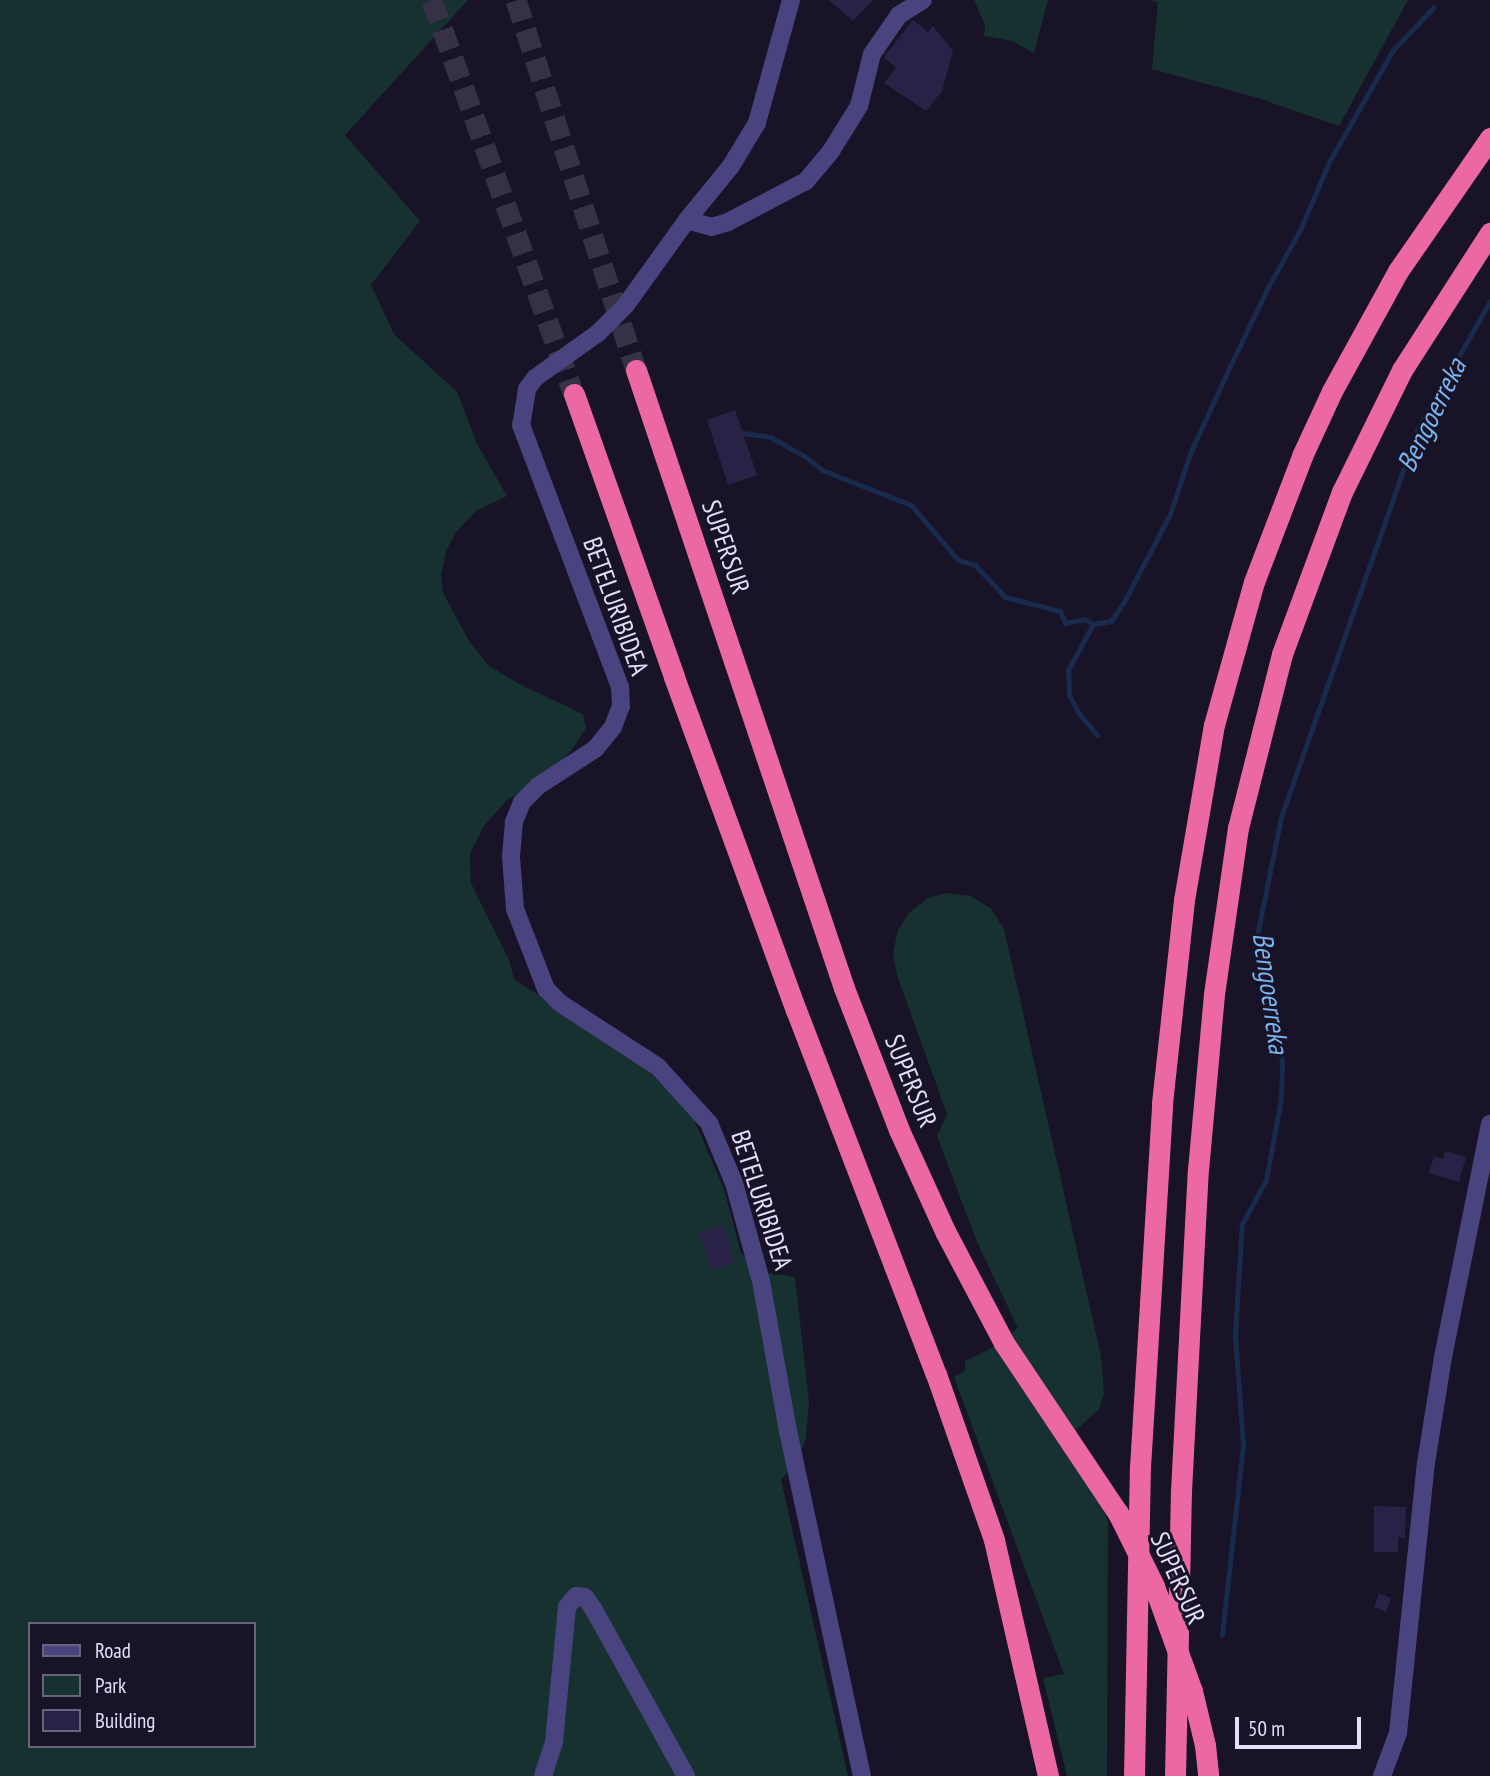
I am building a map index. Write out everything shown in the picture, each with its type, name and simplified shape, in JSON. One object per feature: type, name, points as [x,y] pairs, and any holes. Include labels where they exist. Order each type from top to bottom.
[{"type":"highway","points":[[1134,1776],[1140,1467],[1162,1102],[1182,913],[1214,725],[1235,642],[1263,557],[1302,456],[1332,391],[1398,271],[1490,138]]},
{"type":"highway","points":[[1175,1776],[1181,1491],[1198,1170],[1214,994],[1238,828],[1282,654],[1342,492],[1402,370],[1490,233]]},
{"type":"highway","name":"SUPERSUR","points":[[636,370],[844,988],[904,1142],[946,1233],[1004,1343],[1118,1513],[1154,1586],[1192,1691],[1205,1745],[1208,1776]]},
{"type":"highway","points":[[574,394],[796,1010],[936,1374],[994,1540],[1048,1776]]},
{"type":"street","name":"BETELURIBIDEA","points":[[791,0],[757,123],[731,166],[687,220],[626,305],[598,333],[535,379],[527,389],[521,425],[620,687],[621,706],[613,727],[595,749],[538,786],[522,802],[514,822],[511,857],[515,909],[546,989],[570,1010],[658,1067],[709,1124],[734,1184],[761,1281],[788,1431],[859,1774]]},
{"type":"street","points":[[687,220],[711,227],[728,222],[806,181],[831,151],[859,106],[872,54],[899,15],[923,0]]},
{"type":"street","points":[[1382,1776],[1398,1733],[1426,1463],[1443,1357],[1490,1125]]},
{"type":"street","points":[[542,1776],[554,1742],[567,1607],[576,1597],[585,1597],[686,1776]]},
{"type":"green space","points":[[0,0],[468,0],[345,135],[420,221],[371,285],[394,334],[457,392],[477,444],[507,496],[476,511],[456,532],[446,551],[441,575],[443,593],[469,641],[488,665],[519,684],[583,714],[586,728],[571,751],[549,774],[506,801],[484,826],[470,853],[471,883],[509,960],[514,979],[638,1060],[693,1117],[724,1189],[741,1253],[762,1272],[795,1277],[809,1402],[806,1437],[799,1459],[781,1480],[848,1776],[0,1776]]},
{"type":"green space","points":[[974,0],[1048,0],[1034,53],[1012,41],[984,36],[985,25]]},
{"type":"green space","points":[[1148,0],[1408,0],[1339,126],[1258,98],[1152,69],[1158,2]]},
{"type":"green space","points":[[946,893],[971,896],[991,909],[1004,929],[1101,1356],[1104,1394],[1099,1409],[1076,1430],[1108,1522],[1107,1776],[1067,1776],[1043,1678],[1064,1674],[954,1377],[965,1371],[965,1361],[994,1347],[1018,1328],[977,1242],[937,1136],[947,1114],[897,975],[893,953],[898,930],[910,912],[928,898]]},
{"type":"building","points":[[829,0],[873,0],[853,21]]},
{"type":"building","points":[[913,20],[928,32],[933,26],[953,51],[942,91],[926,111],[884,83],[896,68],[884,57]]},
{"type":"building","points":[[735,410],[757,475],[728,485],[707,420]]},
{"type":"building","points":[[1445,1151],[1466,1157],[1459,1182],[1429,1173],[1434,1156],[1443,1159]]},
{"type":"building","points":[[724,1225],[735,1263],[711,1270],[699,1233]]},
{"type":"building","points":[[1374,1506],[1406,1507],[1405,1538],[1398,1537],[1398,1552],[1374,1552]]},
{"type":"building","points":[[1379,1593],[1391,1598],[1386,1612],[1374,1607]]},
{"type":"waterway","points":[[1097,735],[1080,715],[1069,695],[1068,670],[1093,624],[1111,621],[1124,602],[1170,514],[1191,451],[1268,287],[1300,230],[1329,162],[1393,50],[1434,7]]},
{"type":"waterway","name":"Bengoerreka","points":[[1222,1635],[1243,1444],[1235,1334],[1242,1224],[1266,1180],[1281,1098],[1282,1061],[1257,936],[1281,817],[1417,430],[1490,301]]},
{"type":"waterway","points":[[743,433],[770,437],[803,455],[822,470],[911,505],[958,560],[975,565],[1005,597],[1060,611],[1065,623],[1085,619],[1093,624]]},
{"type":"tunnel","points":[[432,0],[574,394]]},
{"type":"tunnel","points":[[516,0],[636,370]]}]
